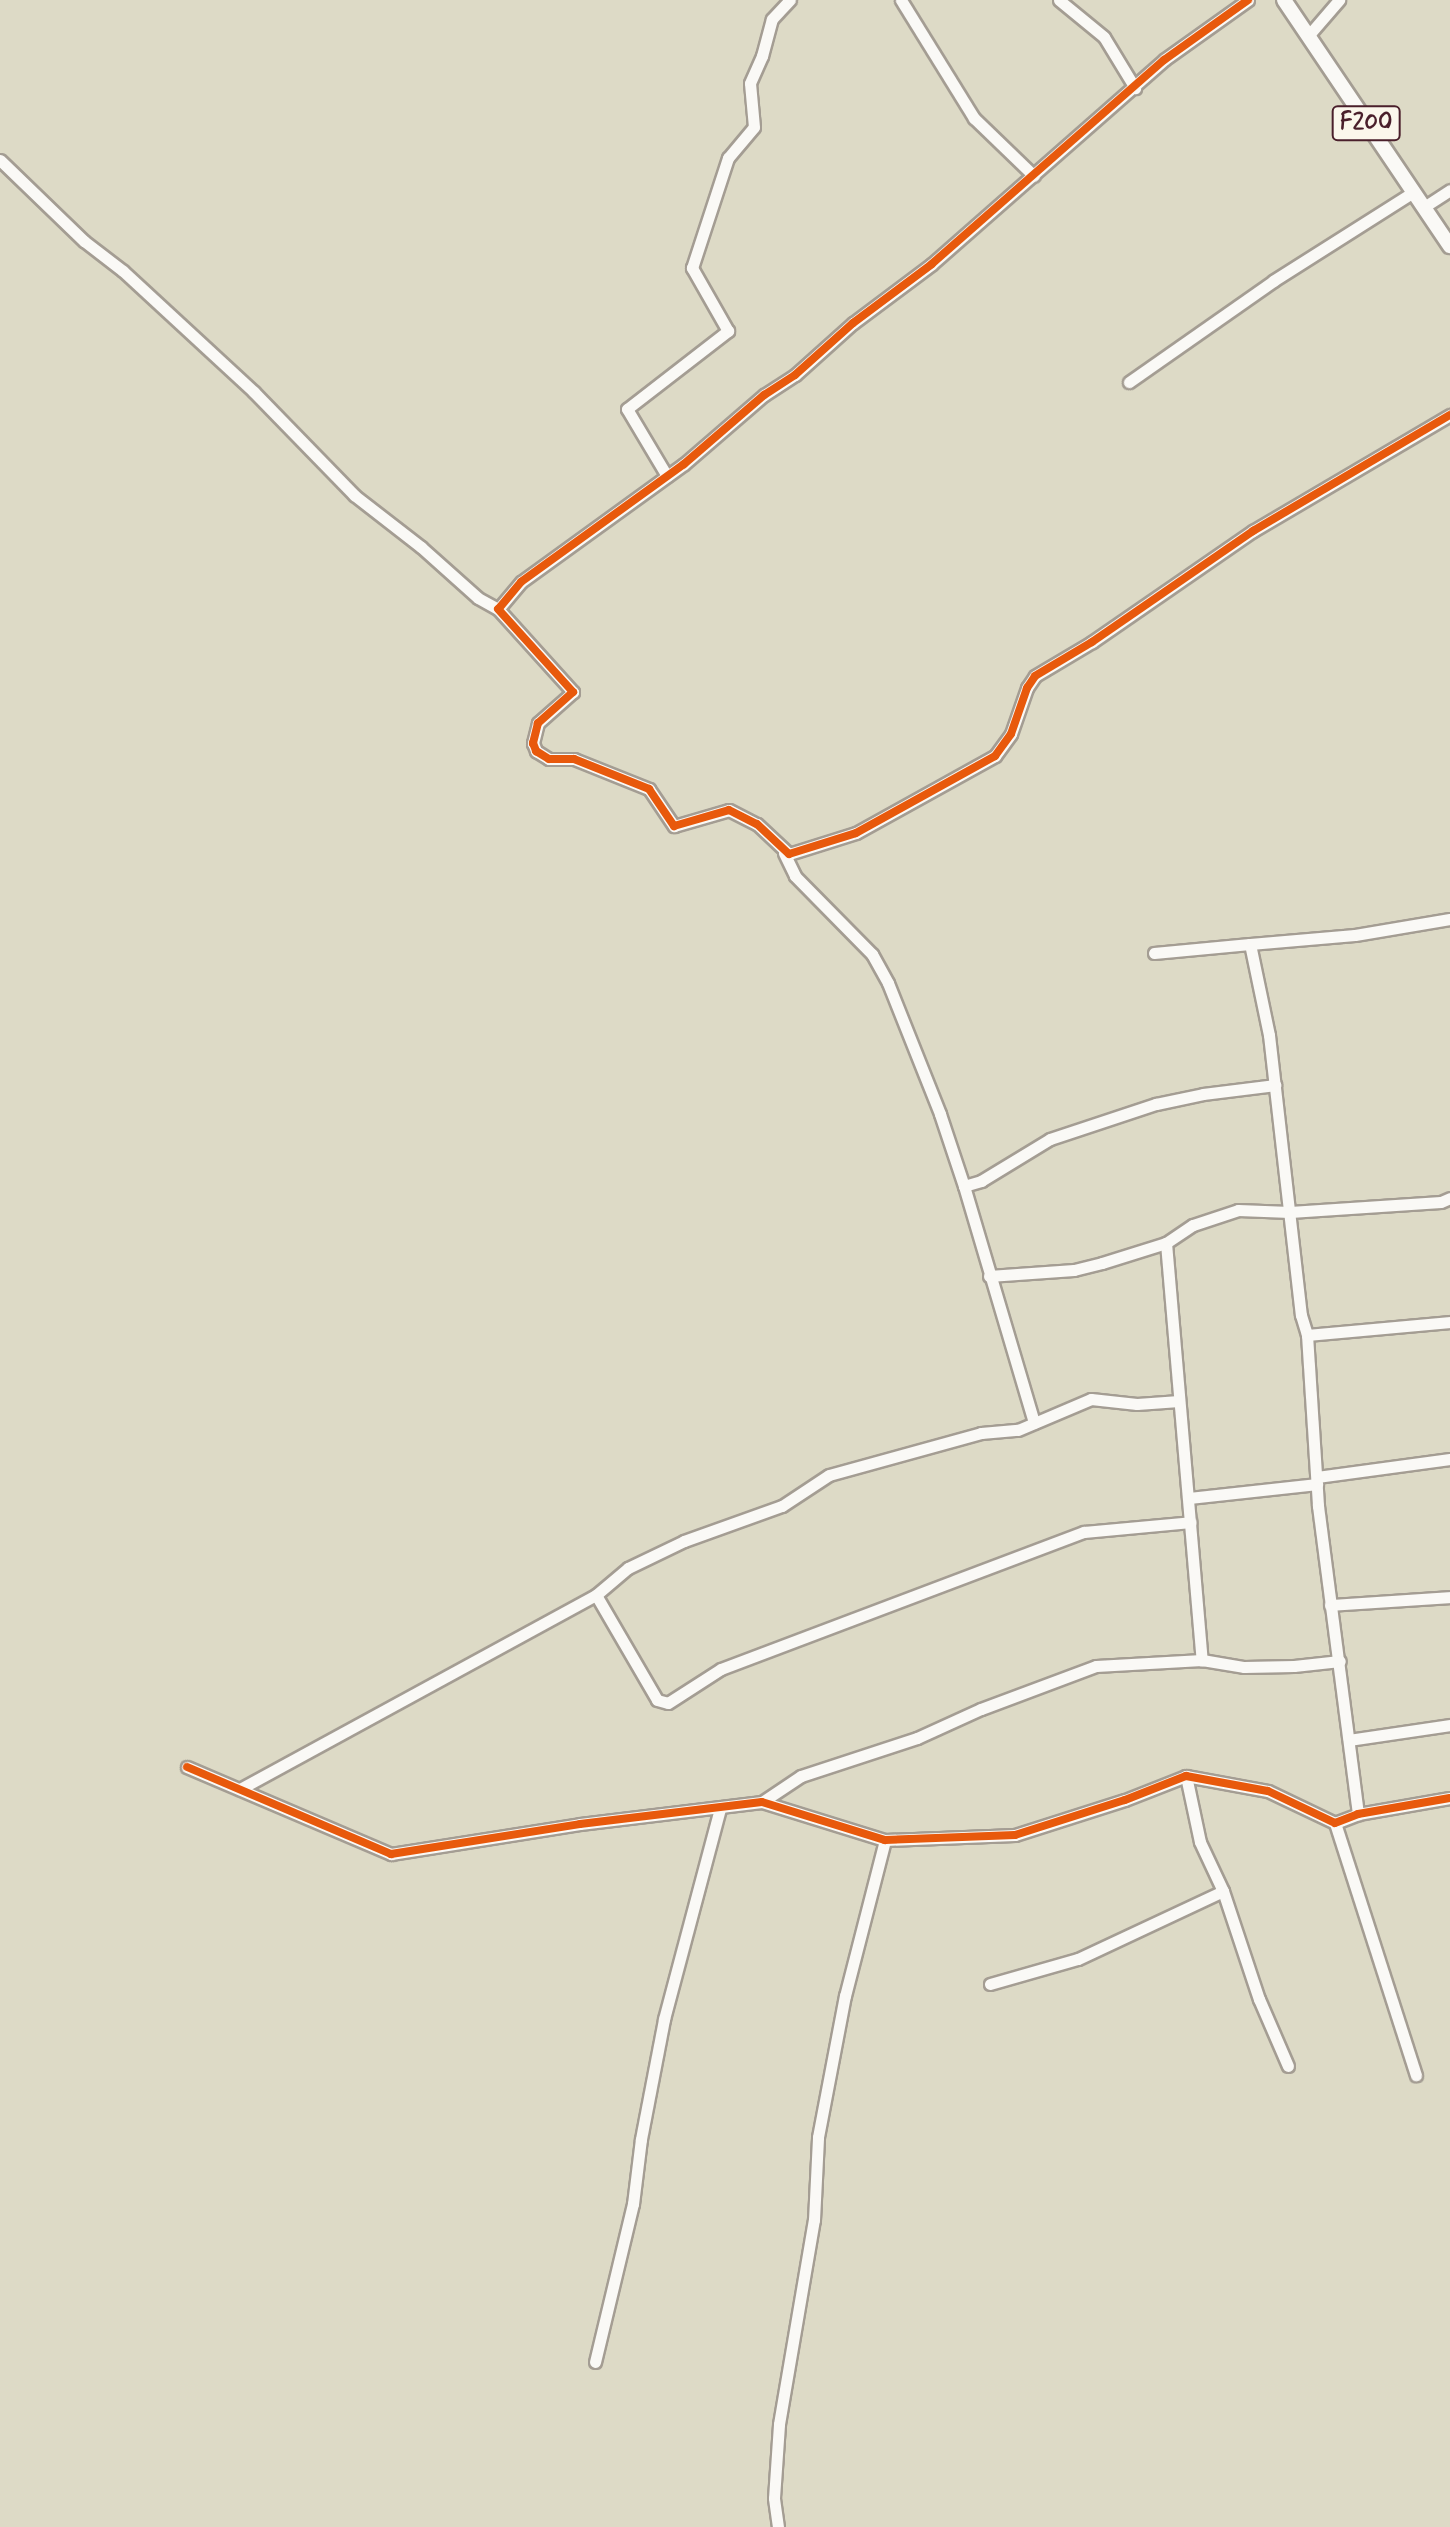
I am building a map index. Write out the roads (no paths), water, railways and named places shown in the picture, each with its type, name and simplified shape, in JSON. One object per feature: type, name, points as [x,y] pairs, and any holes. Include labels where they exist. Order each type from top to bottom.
[{"type":"main road","name":"F200","points":[[1284,0],[1450,246]]},
{"type":"street","points":[[667,476],[627,409],[728,331],[692,268],[728,158],[754,127],[750,83],[772,19],[790,0]]},
{"type":"street","points":[[901,0],[974,118],[1034,176]]},
{"type":"street","points":[[1059,0],[1104,37],[1135,88]]},
{"type":"street","points":[[498,609],[521,582],[667,476],[764,395],[795,375],[853,323],[932,264],[1214,21],[1248,0]]},
{"type":"street","points":[[1308,36],[1339,0]]},
{"type":"street","points":[[0,160],[84,241],[123,271],[254,392],[354,495],[400,529],[478,598],[498,609],[573,692],[538,723],[533,743],[536,751],[549,759],[574,759],[649,789],[673,826],[721,811],[738,813],[757,824],[784,853],[795,876],[872,954],[888,983],[940,1114],[1034,1423]]},
{"type":"street","points":[[1424,207],[1450,190]]},
{"type":"street","points":[[1129,382],[1293,268],[1413,192]]},
{"type":"street","points":[[784,853],[795,854],[856,833],[995,756],[1011,734],[1027,688],[1035,676],[1092,642],[1253,531],[1450,415]]},
{"type":"street","points":[[1154,953],[1355,935],[1450,919]]},
{"type":"street","points":[[1250,944],[1269,1035],[1301,1315],[1307,1335],[1330,1605],[1340,1661],[1358,1814]]},
{"type":"street","points":[[964,1186],[981,1181],[1050,1139],[1156,1104],[1203,1094],[1275,1085]]},
{"type":"street","points":[[989,1276],[1074,1270],[1166,1243],[1193,1225],[1238,1210],[1290,1212],[1441,1202],[1450,1198]]},
{"type":"street","points":[[1166,1243],[1202,1660]]},
{"type":"street","points":[[1307,1335],[1450,1322]]},
{"type":"street","points":[[240,1789],[596,1595],[628,1568],[684,1541],[782,1506],[829,1475],[981,1433],[994,1435],[1034,1423],[1091,1399],[1137,1404],[1179,1401]]},
{"type":"street","points":[[1189,1498],[1450,1459]]},
{"type":"street","points":[[596,1595],[657,1700],[668,1703],[721,1669],[1084,1532],[1191,1522]]},
{"type":"street","points":[[1330,1605],[1450,1597]]},
{"type":"street","points":[[187,1767],[391,1854],[580,1824],[762,1802],[801,1776],[917,1738],[981,1709],[1096,1666],[1202,1660],[1244,1667],[1340,1661]]},
{"type":"street","points":[[1349,1740],[1450,1725]]},
{"type":"street","points":[[762,1802],[885,1840],[1015,1835],[1125,1800],[1186,1776],[1268,1791],[1335,1823],[1416,2075]]},
{"type":"street","points":[[1186,1776],[1200,1842],[1223,1891],[1259,1999],[1288,2066]]},
{"type":"street","points":[[1335,1823],[1358,1814],[1450,1798]]},
{"type":"street","points":[[595,2362],[633,2204],[641,2139],[664,2019],[720,1809]]},
{"type":"street","points":[[778,2527],[774,2498],[779,2424],[814,2220],[818,2137],[845,1996],[885,1840]]},
{"type":"street","points":[[990,1984],[1078,1959],[1223,1891]]}]
